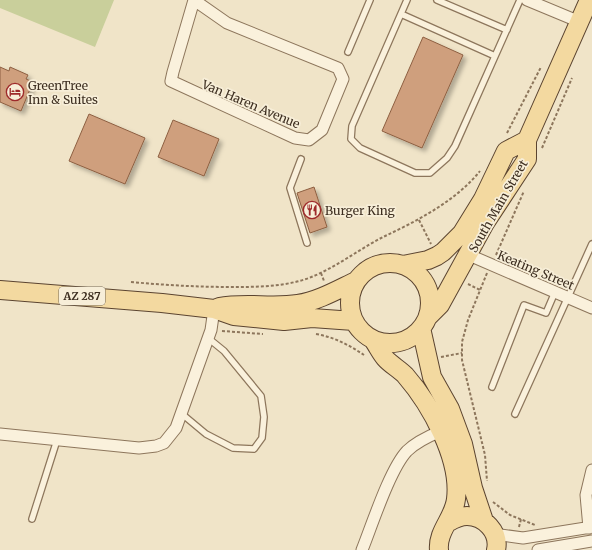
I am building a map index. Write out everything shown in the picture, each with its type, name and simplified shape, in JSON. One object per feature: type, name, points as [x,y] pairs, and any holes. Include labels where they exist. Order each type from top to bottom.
[{"type":"main road","name":"South Main Street","points":[[425,322],[440,305],[469,255],[485,223],[527,159],[527,140],[589,0]]},
{"type":"main road","points":[[439,550],[439,539],[442,530],[449,522],[456,500],[455,477],[449,451],[432,414],[405,375],[385,358],[373,340],[362,332],[354,321],[350,308],[350,294],[356,281],[367,270],[378,264],[390,263],[403,265],[428,260],[443,252],[471,221],[506,151],[527,140]]},
{"type":"main road","points":[[403,265],[416,274],[426,286],[429,296],[425,322],[432,377],[450,409],[458,430],[463,444],[473,488],[492,535]]},
{"type":"main road","name":"AZ 287","points":[[214,308],[235,304],[273,306],[299,304],[326,295],[356,281]]},
{"type":"main road","name":"AZ 287","points":[[0,290],[139,300],[214,308],[234,316],[284,321],[312,318],[354,321]]},
{"type":"main road","points":[[373,340],[386,343],[399,342],[411,337],[425,322]]},
{"type":"main road","points":[[449,522],[466,516],[476,517],[492,535]]},
{"type":"street","name":"Van Haren Avenue","points":[[194,0],[227,23],[338,68],[343,79],[322,130],[309,140],[295,138],[180,87],[171,81],[194,0]]},
{"type":"street","points":[[527,0],[580,22]]},
{"type":"street","name":"Keating Street","points":[[469,255],[592,308]]},
{"type":"street","points":[[0,434],[138,448],[156,446],[164,443],[176,428],[182,414],[210,334],[214,308]]},
{"type":"street","points":[[362,550],[392,476],[406,452],[418,443],[441,431]]},
{"type":"street","points":[[492,535],[523,538],[590,527],[586,496],[592,470]]},
{"type":"street","points":[[538,550],[592,541]]},
{"type":"lane","points":[[348,52],[370,0]]},
{"type":"lane","points":[[407,0],[352,126],[351,139],[360,148],[415,173],[430,173],[447,158],[455,146],[520,0]]},
{"type":"lane","points":[[437,0],[506,30]]},
{"type":"lane","points":[[401,14],[495,56]]},
{"type":"lane","points":[[301,159],[290,188],[307,243]]},
{"type":"lane","points":[[515,414],[592,244]]},
{"type":"lane","points":[[492,387],[524,305],[546,313],[555,292]]},
{"type":"lane","points":[[182,414],[206,434],[233,448],[254,449],[262,438],[264,417],[261,396],[210,334]]},
{"type":"lane","points":[[32,519],[58,440]]},
{"type":"path","points":[[505,137],[541,67]]},
{"type":"path","points":[[131,282],[195,287],[261,288],[287,284],[321,273],[368,245],[419,220],[452,197],[480,170]]},
{"type":"path","points":[[419,220],[433,247]]},
{"type":"path","points":[[486,273],[468,320],[462,360],[485,455],[487,482]]},
{"type":"path","points":[[465,282],[480,290]]},
{"type":"path","points":[[210,334],[269,334]]},
{"type":"path","points":[[314,334],[329,336],[349,345],[367,356]]},
{"type":"path","points":[[439,357],[462,352]]},
{"type":"path","points":[[492,501],[510,515],[541,526]]},
{"type":"green space","points":[[0,0],[114,0],[95,47],[0,8]]},
{"type":"building","points":[[423,37],[463,55],[422,148],[382,131]]},
{"type":"building","name":"GreenTree Inn & Suites","points":[[0,67],[9,71],[10,67],[28,75],[26,79],[33,82],[21,111],[0,102]]},
{"type":"building","points":[[89,114],[145,138],[125,184],[69,161]]},
{"type":"building","points":[[173,120],[219,139],[204,176],[158,157]]},
{"type":"building","name":"Burger King","points":[[314,187],[327,227],[310,233],[297,193]]},
{"type":"place","name":"GreenTree Inn & Suites","points":[[15,92]]},
{"type":"place","name":"Burger King","points":[[312,210]]}]
